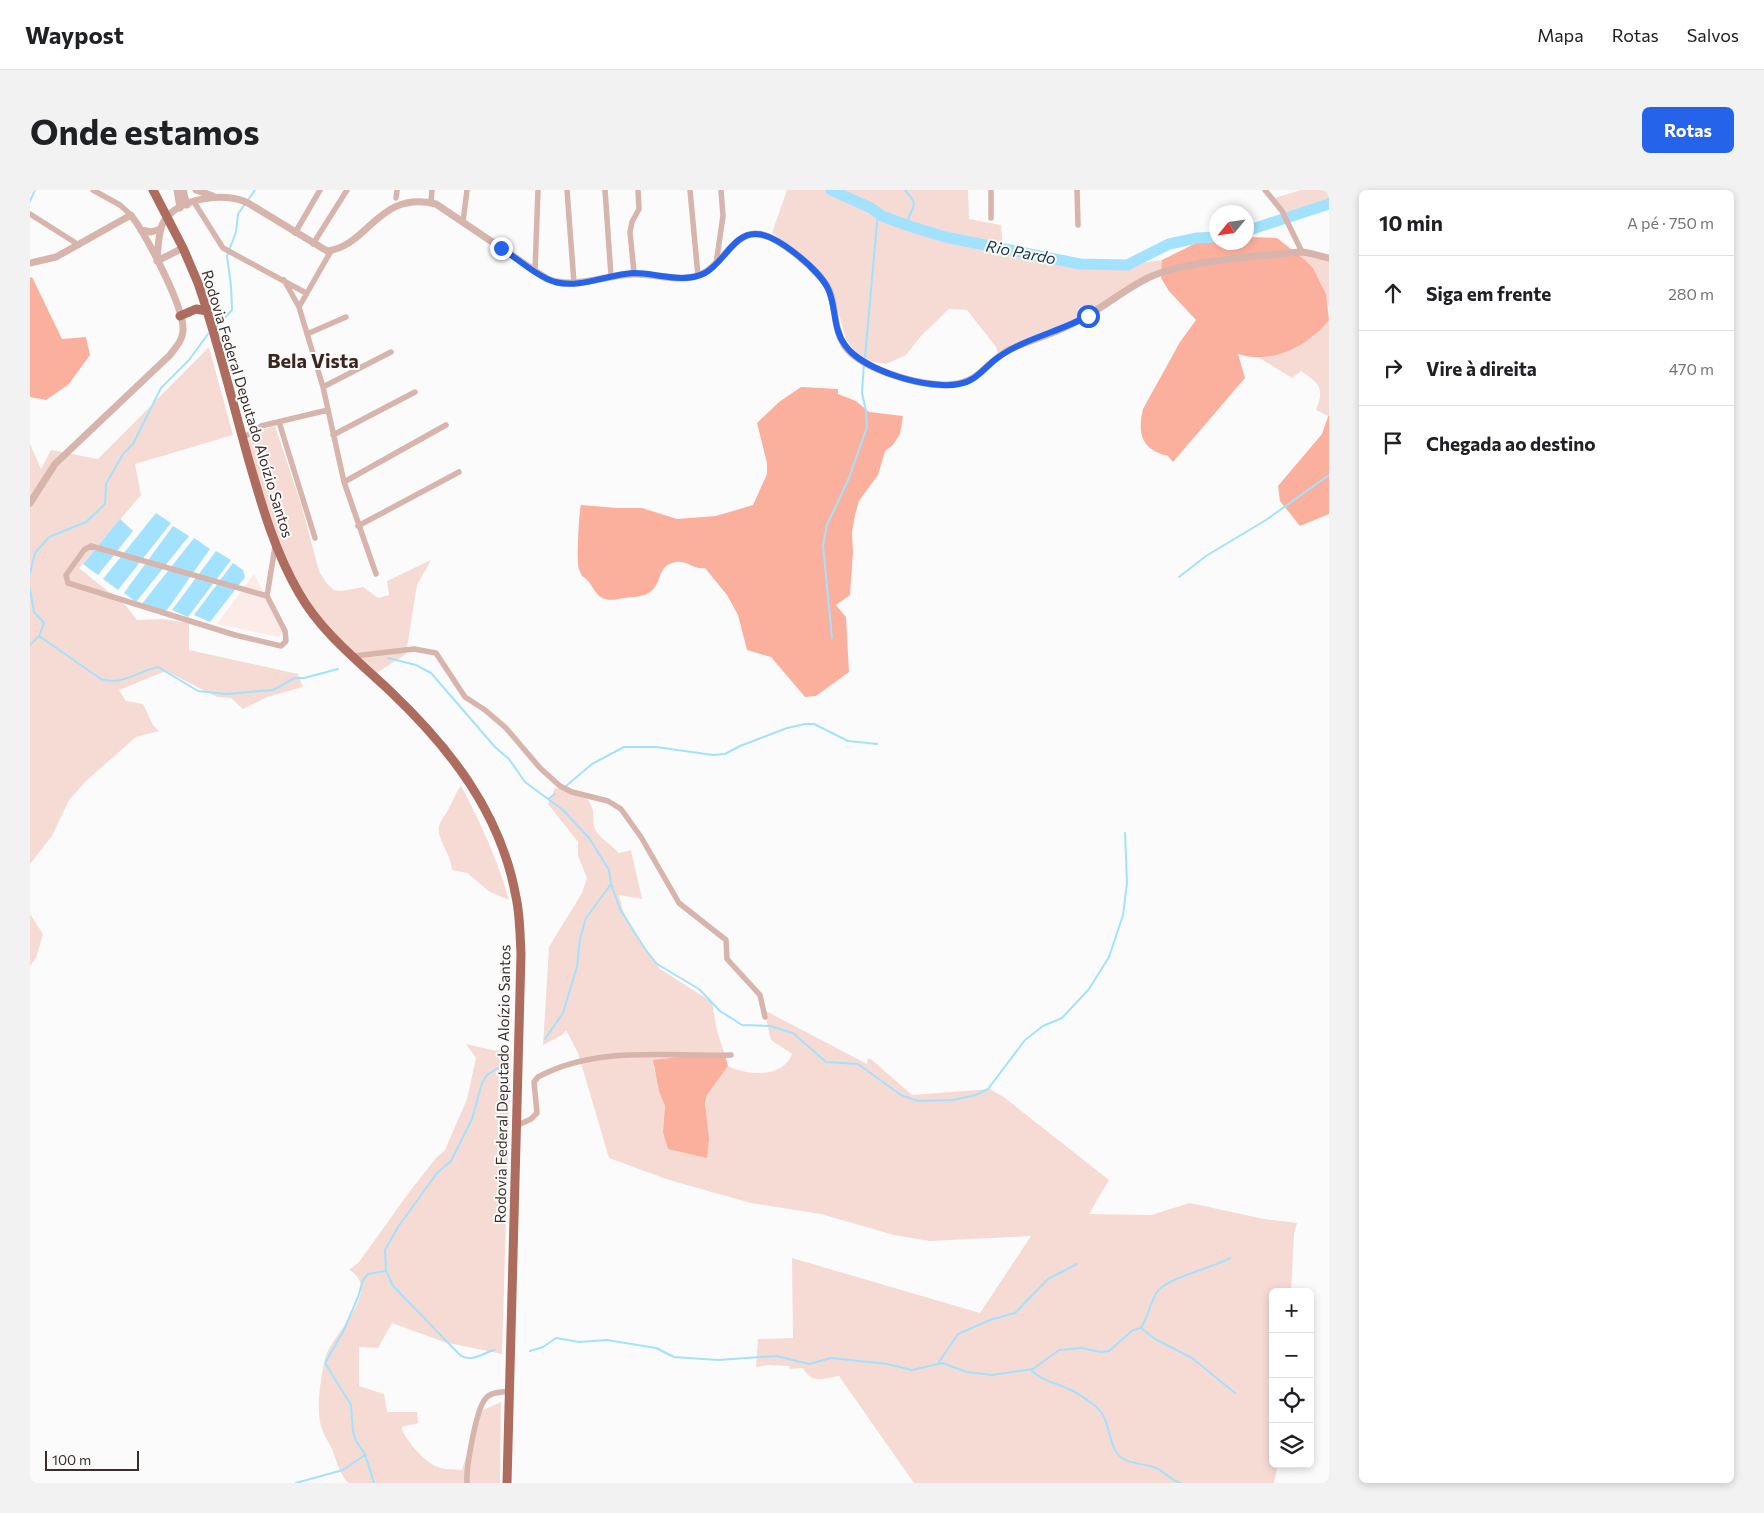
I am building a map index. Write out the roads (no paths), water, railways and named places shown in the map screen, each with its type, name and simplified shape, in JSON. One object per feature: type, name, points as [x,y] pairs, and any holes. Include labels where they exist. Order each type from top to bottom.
[{"type":"highway","name":"Rodovia Federal Deputado Aloízio Santos","points":[[153,190],[183,248],[207,311],[275,547],[296,588],[312,613],[409,708],[461,768],[484,804],[502,842],[516,897],[522,954],[508,1483]]},
{"type":"highway","points":[[180,316],[196,309],[207,311]]},
{"type":"street","points":[[30,503],[55,464],[170,355],[182,338],[183,329],[180,316],[157,261],[141,230],[131,215],[120,205],[93,190]]},
{"type":"street","points":[[177,190],[187,205],[226,250],[284,279],[306,293]]},
{"type":"street","points":[[184,190],[187,205]]},
{"type":"street","points":[[196,190],[214,196]]},
{"type":"street","points":[[295,233],[320,190]]},
{"type":"street","points":[[313,244],[347,190]]},
{"type":"street","points":[[431,201],[432,190]]},
{"type":"street","points":[[463,222],[467,190]]},
{"type":"street","points":[[535,271],[538,190]]},
{"type":"street","points":[[567,190],[574,283]]},
{"type":"street","points":[[605,190],[611,276]]},
{"type":"street","points":[[634,273],[630,232],[632,222],[638,210],[638,190]]},
{"type":"street","points":[[690,190],[698,276]]},
{"type":"street","points":[[715,266],[723,216],[721,190]]},
{"type":"street","points":[[991,190],[991,218]]},
{"type":"street","points":[[1077,190],[1078,225]]},
{"type":"street","points":[[1265,190],[1282,211],[1302,252]]},
{"type":"street","points":[[157,261],[161,229],[168,217],[187,205],[225,193],[245,201],[323,250],[331,251]]},
{"type":"street","points":[[299,307],[331,251],[345,243],[396,194],[416,196],[431,201],[554,282],[574,283],[634,273],[680,278],[698,276],[715,266],[743,237],[757,234],[774,239],[814,270],[826,284],[840,336],[849,351],[868,364],[885,371],[928,384],[946,385],[959,384],[973,379],[1007,351],[1065,328],[1088,316],[1127,288],[1165,270],[1256,256],[1302,252],[1329,258]]},
{"type":"street","points":[[30,214],[79,244]]},
{"type":"street","points":[[30,263],[56,257],[131,215]]},
{"type":"street","points":[[141,230],[151,232],[161,229]]},
{"type":"street","points":[[157,261],[183,248]]},
{"type":"street","points":[[284,279],[299,307],[323,388],[344,482],[376,574]]},
{"type":"street","points":[[307,334],[346,317]]},
{"type":"street","points":[[323,388],[391,352]]},
{"type":"street","points":[[334,434],[415,392]]},
{"type":"street","points":[[243,438],[260,426],[328,410]]},
{"type":"street","points":[[279,422],[315,538]]},
{"type":"street","points":[[344,482],[446,425]]},
{"type":"street","points":[[358,526],[459,472]]},
{"type":"street","points":[[267,596],[91,546],[84,550],[66,575],[68,583],[235,635],[281,646],[286,641],[285,632],[267,596],[275,547]]},
{"type":"street","points":[[354,656],[408,649],[436,652],[465,697],[485,710],[506,728],[540,768],[560,786],[572,792],[608,801],[621,809],[641,837],[679,903],[726,940],[727,959],[760,995],[764,1017]]},
{"type":"street","points":[[516,1126],[531,1119],[537,1113],[534,1086],[538,1077],[588,1060],[611,1056],[732,1056]]},
{"type":"street","points":[[467,1483],[466,1475],[475,1427],[484,1401],[494,1393],[509,1391]]},
{"type":"water","points":[[156,513],[171,523],[118,590],[103,579]]},
{"type":"water","points":[[120,519],[133,531],[98,575],[83,564]]},
{"type":"water","points":[[173,526],[189,536],[136,602],[124,593]]},
{"type":"water","points":[[194,538],[210,549],[167,610],[148,610],[141,605]]},
{"type":"water","points":[[216,551],[231,560],[188,617],[172,610]]},
{"type":"water","points":[[233,563],[243,570],[245,577],[210,622],[194,615]]},
{"type":"waterway","points":[[30,201],[35,190]]},
{"type":"waterway","points":[[248,200],[255,190]]},
{"type":"waterway","name":"Rio Pardo","points":[[831,190],[871,208],[882,216],[945,237],[1080,264],[1127,265],[1169,244],[1209,237]]},
{"type":"waterway","points":[[905,190],[914,203],[907,222],[909,226]]},
{"type":"waterway","points":[[217,326],[232,310],[227,256],[236,232],[238,214],[245,204]]},
{"type":"waterway","name":"Rio Pardo","points":[[1254,228],[1329,204]]},
{"type":"waterway","points":[[865,357],[878,212]]},
{"type":"waterway","points":[[30,573],[35,553],[49,537],[86,522],[105,504],[106,484],[123,454],[133,444],[161,388],[189,360],[208,334]]},
{"type":"waterway","points":[[832,638],[823,545],[827,525],[849,478],[867,427],[862,393],[864,363]]},
{"type":"waterway","points":[[1179,577],[1206,556],[1266,520],[1329,475]]},
{"type":"waterway","points":[[30,589],[34,612],[44,623],[39,636],[30,645]]},
{"type":"waterway","points":[[39,636],[101,679],[116,681],[158,667],[198,691],[226,694],[273,690],[295,678],[304,678],[338,669]]},
{"type":"waterway","points":[[388,658],[416,665],[431,673],[495,747],[509,759],[525,782],[563,810],[589,838],[609,870],[611,884],[620,909],[645,949],[657,964],[699,989],[720,1011],[742,1025],[770,1026],[793,1033],[826,1062],[858,1064],[901,1095],[918,1101],[953,1100],[976,1095],[988,1089],[1025,1040],[1043,1026],[1062,1018],[1089,989],[1109,957],[1123,915],[1127,883],[1125,833]]},
{"type":"waterway","points":[[566,786],[592,764],[624,747],[656,747],[713,755],[725,754],[740,746],[787,728],[805,724],[814,724],[848,741],[877,744]]},
{"type":"waterway","points":[[548,799],[555,794]]},
{"type":"waterway","points":[[545,1039],[563,1013],[577,967],[580,939],[586,918],[611,884]]},
{"type":"waterway","points":[[494,1350],[472,1358],[463,1357],[459,1354],[393,1286],[386,1271],[385,1250],[398,1227],[437,1173],[451,1161],[472,1119],[482,1083],[487,1075],[498,1068]]},
{"type":"waterway","points":[[530,1351],[543,1347],[556,1338],[579,1342],[607,1340],[656,1348],[674,1357],[718,1360],[776,1356],[809,1364],[831,1358],[887,1364],[912,1370],[942,1363],[967,1372],[991,1375],[1033,1369],[1059,1350],[1081,1348],[1101,1352],[1109,1351],[1133,1330],[1141,1328],[1157,1292],[1162,1287],[1230,1258]]},
{"type":"waterway","points":[[939,1362],[958,1334],[990,1320],[1015,1313],[1048,1279],[1077,1264]]},
{"type":"waterway","points":[[374,1483],[365,1454],[356,1441],[353,1431],[351,1405],[325,1363],[343,1332],[363,1280],[368,1274],[386,1271]]},
{"type":"waterway","points":[[1141,1328],[1155,1339],[1192,1358],[1235,1393]]},
{"type":"waterway","points":[[1031,1370],[1042,1378],[1076,1393],[1094,1405],[1104,1418],[1114,1447],[1122,1458],[1130,1462],[1156,1468],[1181,1483]]},
{"type":"waterway","points":[[296,1483],[343,1470],[365,1455]]},
{"type":"district","name":"Bela Vista","points":[[313,361]]}]
